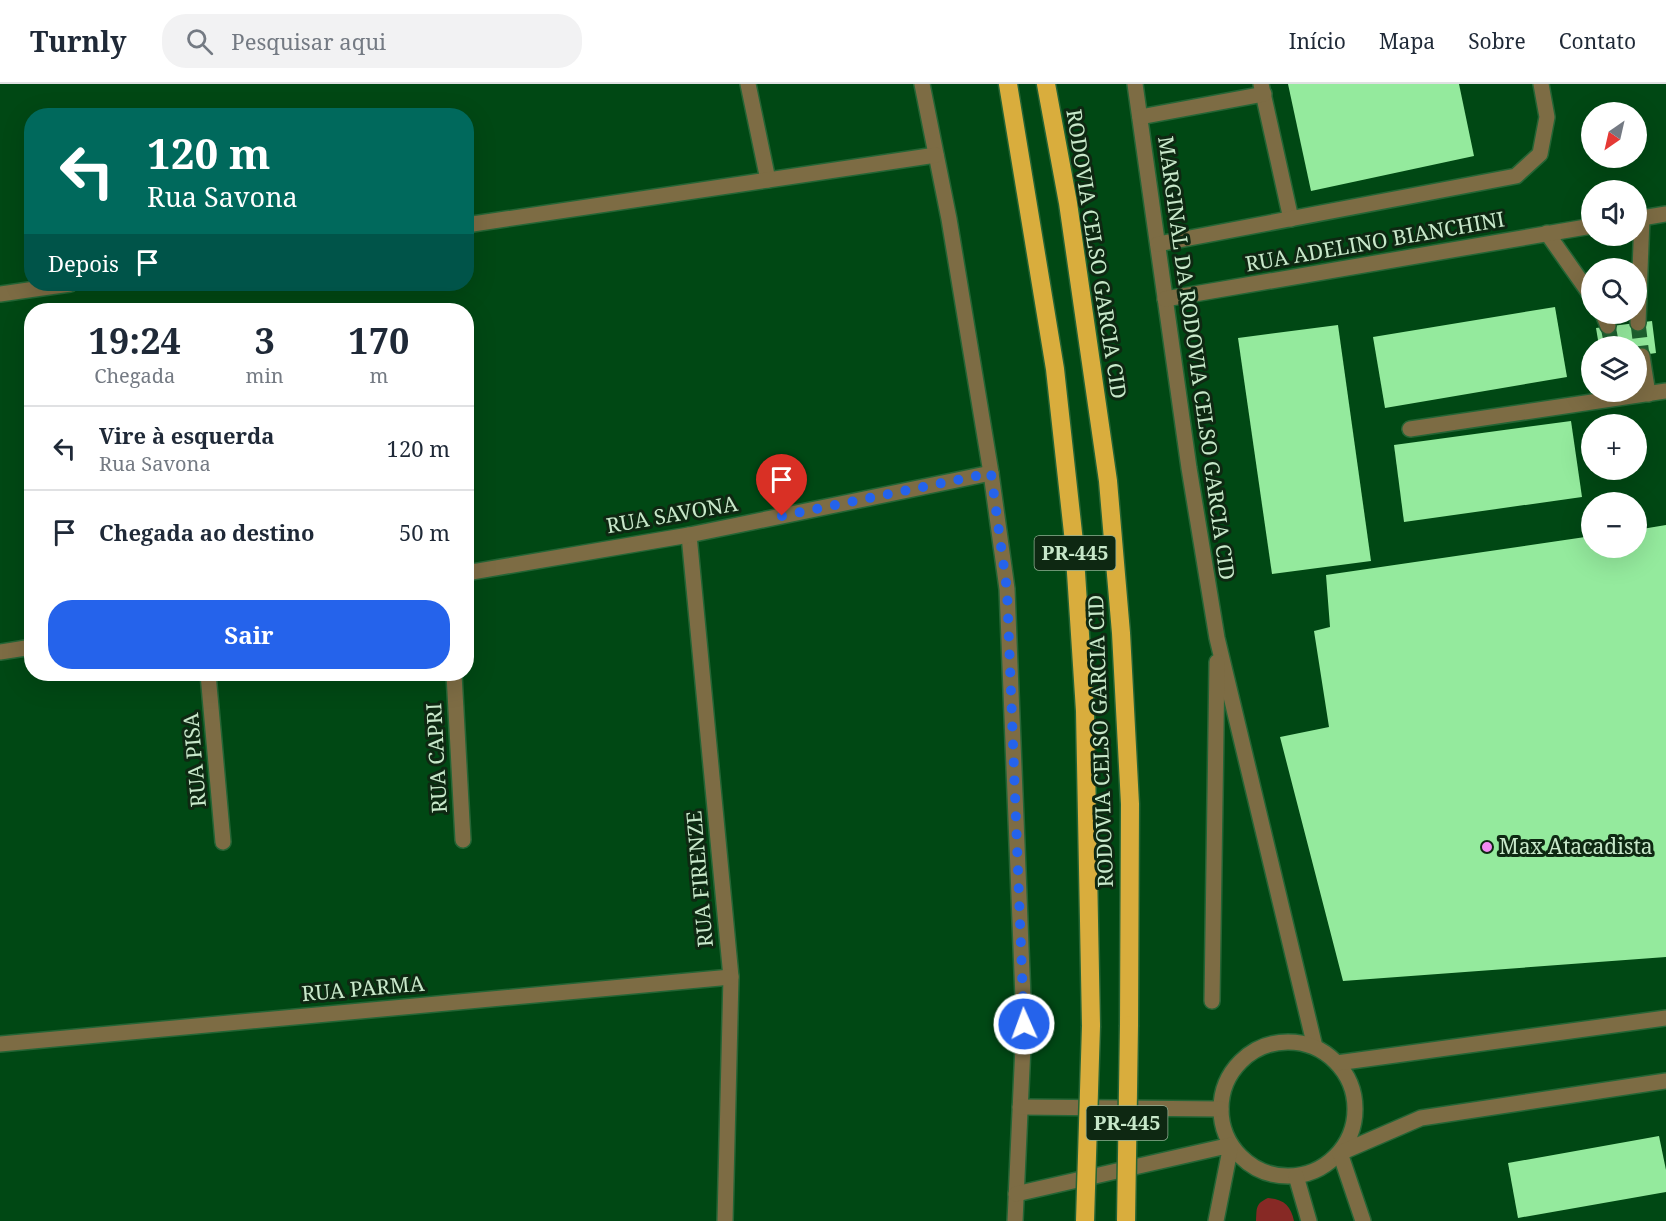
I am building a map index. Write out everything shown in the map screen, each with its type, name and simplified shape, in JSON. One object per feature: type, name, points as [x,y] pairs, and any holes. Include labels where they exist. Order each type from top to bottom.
[{"type":"highway","name":"RODOVIA CELSO GARCIA CID","points":[[1008,84],[1055,369],[1074,542],[1085,711],[1091,1026],[1085,1221]]},
{"type":"highway","name":"RODOVIA CELSO GARCIA CID","points":[[1046,84],[1068,203],[1109,493],[1121,633],[1130,804],[1126,1221]]},
{"type":"street","points":[[748,84],[768,180]]},
{"type":"street","points":[[922,84],[948,219],[991,473],[1008,601],[1024,1024],[1015,1221]]},
{"type":"street","name":"MARGINAL DA RODOVIA CELSO GARCIA CID","points":[[1135,84],[1189,468],[1217,638]]},
{"type":"street","points":[[1158,244],[1516,176],[1540,154],[1547,117],[1541,84]]},
{"type":"street","points":[[1140,117],[1263,89],[1291,219]]},
{"type":"street","points":[[474,224],[936,155]]},
{"type":"street","points":[[1647,217],[1666,213]]},
{"type":"street","name":"RUA ADELINO BIANCHINI","points":[[1166,299],[1581,228]]},
{"type":"street","points":[[1547,234],[1581,282]]},
{"type":"street","points":[[0,294],[24,291]]},
{"type":"street","points":[[1647,389],[1648,394],[1666,391]]},
{"type":"street","points":[[1410,429],[1581,401]]},
{"type":"street","name":"RUA SAVONA","points":[[474,572],[689,535],[991,473]]},
{"type":"street","name":"RUA FIRENZE","points":[[689,535],[731,977],[725,1221]]},
{"type":"street","points":[[1212,1001],[1217,638]]},
{"type":"street","points":[[1217,638],[1315,1047]]},
{"type":"street","points":[[0,652],[24,648]]},
{"type":"street","name":"RUA PISA","points":[[209,681],[223,842]]},
{"type":"street","name":"RUA CAPRI","points":[[454,681],[463,840]]},
{"type":"street","name":"RUA PARMA","points":[[0,1044],[731,977]]},
{"type":"street","points":[[1337,1063],[1666,1018]]},
{"type":"street","points":[[1286,1041],[1300,1042],[1315,1047],[1327,1053],[1337,1063],[1347,1076],[1354,1091],[1356,1107],[1349,1139],[1340,1153],[1328,1164],[1312,1172],[1296,1176],[1281,1176],[1266,1172],[1246,1161],[1231,1144],[1222,1122],[1221,1109],[1222,1094],[1231,1074],[1245,1057],[1271,1043],[1286,1041]]},
{"type":"street","points":[[1340,1153],[1420,1118],[1666,1081]]},
{"type":"street","points":[[1020,1107],[1221,1109]]},
{"type":"street","points":[[1016,1194],[1231,1144]]},
{"type":"street","points":[[1216,1221],[1231,1144]]},
{"type":"street","points":[[1340,1153],[1363,1221]]},
{"type":"street","points":[[1296,1176],[1309,1221]]},
{"type":"shaded area","points":[[1268,1198],[1286,1204],[1294,1221],[1256,1221],[1258,1207]]},
{"type":"building","points":[[1288,84],[1459,84],[1474,156],[1311,191]]},
{"type":"building","points":[[1555,307],[1567,377],[1385,408],[1373,337]]},
{"type":"building","points":[[1652,321],[1656,353],[1647,354],[1647,336],[1597,336],[1596,328],[1647,324],[1647,322]]},
{"type":"building","points":[[1338,325],[1371,561],[1272,574],[1238,338]]},
{"type":"building","points":[[1571,421],[1581,497],[1404,522],[1394,445]]},
{"type":"building","name":"Max Atacadista","points":[[1666,525],[1666,957],[1343,981],[1280,737],[1329,727],[1314,631],[1330,627],[1326,575],[1581,538],[1581,558],[1647,558],[1647,528]]},
{"type":"building","points":[[1659,1136],[1666,1170],[1666,1192],[1518,1218],[1508,1163]]},
{"type":"tunnel","points":[[1638,324],[1640,336]]},
{"type":"tunnel","points":[[1608,326],[1610,336]]},
{"type":"place","name":"Max Atacadista","points":[[1487,847]]},
{"type":"route","points":[[782,516],[991,473],[1007,590],[1024,1024]]}]
